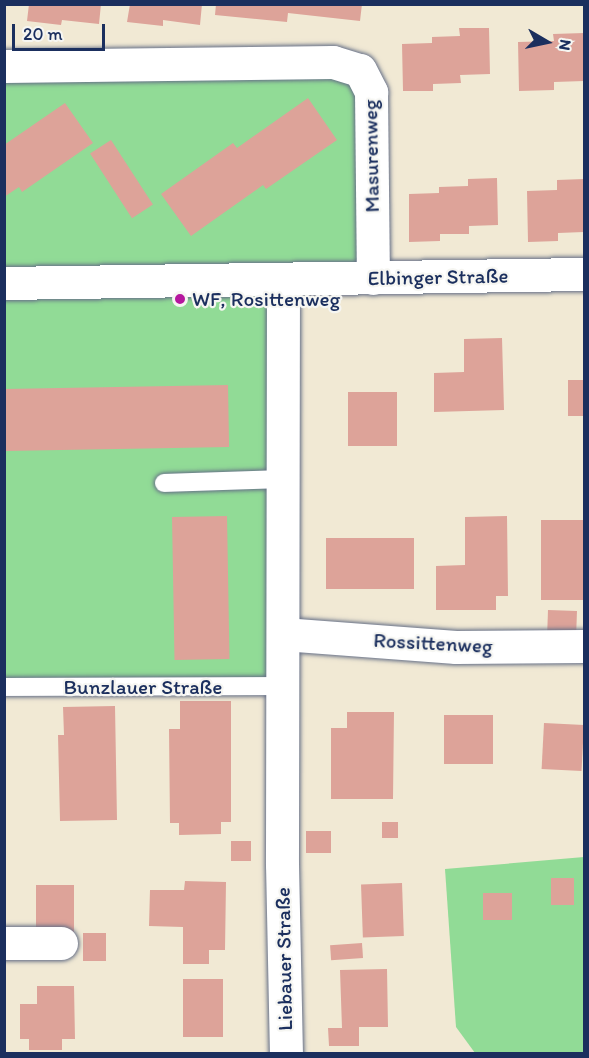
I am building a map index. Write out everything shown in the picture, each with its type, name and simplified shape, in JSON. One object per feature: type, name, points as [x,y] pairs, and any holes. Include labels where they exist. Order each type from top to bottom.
[{"type":"street","name":"Masurenweg","points":[[4,66],[333,62],[360,70],[370,92],[373,278]]},
{"type":"street","name":"Elbinger Straße","points":[[4,283],[585,274]]},
{"type":"street","points":[[282,686],[283,279]]},
{"type":"street","name":"Rossittenweg","points":[[283,634],[456,646],[585,646]]},
{"type":"street","name":"Liebauer Straße","points":[[282,686],[282,864],[286,1053]]},
{"type":"street","points":[[4,943],[61,943]]},
{"type":"lane","points":[[164,483],[282,479]]},
{"type":"lane","name":"Bunzlauer Straße","points":[[4,687],[282,686]]},
{"type":"green space","points":[[4,66],[360,70],[373,278],[283,279],[282,686],[5,687]]},
{"type":"green space","points":[[584,857],[584,1053],[475,1053],[456,1027],[445,869]]},
{"type":"building","points":[[29,4],[101,4],[99,24],[62,20],[61,25],[27,21]]},
{"type":"building","points":[[130,4],[202,4],[200,25],[163,20],[163,26],[127,22]]},
{"type":"building","points":[[216,4],[362,4],[360,21],[288,13],[287,22],[215,15]]},
{"type":"building","points":[[459,28],[489,28],[490,74],[460,75],[461,83],[433,84],[433,91],[403,91],[402,44],[432,43],[432,37],[460,36]]},
{"type":"building","points":[[584,33],[584,81],[554,82],[554,90],[519,91],[518,42],[554,41],[553,34]]},
{"type":"building","points":[[308,98],[337,140],[266,189],[263,185],[191,236],[161,194],[233,143],[237,148]]},
{"type":"building","points":[[65,103],[93,143],[22,192],[19,187],[4,197],[4,145]]},
{"type":"building","points":[[111,140],[153,205],[132,218],[90,154]]},
{"type":"building","points":[[497,178],[498,225],[469,226],[469,234],[440,234],[440,241],[409,242],[409,194],[439,193],[439,187],[468,186],[468,179]]},
{"type":"building","points":[[584,179],[584,232],[558,233],[558,241],[528,242],[527,191],[557,190],[557,180]]},
{"type":"building","points":[[502,338],[504,410],[434,412],[434,373],[464,372],[464,339]]},
{"type":"building","points":[[568,380],[584,380],[584,416],[568,416]]},
{"type":"building","points":[[228,385],[229,447],[5,451],[4,389]]},
{"type":"building","points":[[348,392],[397,392],[397,446],[348,446]]},
{"type":"building","points":[[227,516],[229,659],[175,660],[172,517]]},
{"type":"building","points":[[507,516],[508,596],[496,596],[496,610],[436,610],[436,566],[465,565],[465,517]]},
{"type":"building","points":[[541,520],[584,520],[584,600],[541,600]]},
{"type":"building","points":[[326,538],[414,538],[414,589],[326,589]]},
{"type":"building","points":[[548,610],[577,611],[576,639],[547,638]]},
{"type":"building","points":[[180,701],[231,701],[231,822],[221,822],[221,834],[179,835],[179,823],[170,823],[169,729],[180,729]]},
{"type":"building","points":[[115,706],[117,820],[60,821],[58,735],[64,735],[63,707]]},
{"type":"building","points":[[347,712],[394,712],[393,799],[331,799],[331,728],[347,728]]},
{"type":"building","points":[[444,715],[493,715],[493,764],[444,764]]},
{"type":"building","points":[[544,723],[584,725],[582,771],[542,769]]},
{"type":"building","points":[[382,822],[398,822],[398,838],[382,838]]},
{"type":"building","points":[[306,831],[331,831],[331,853],[306,853]]},
{"type":"building","points":[[231,841],[251,841],[251,861],[231,861]]},
{"type":"building","points":[[551,878],[574,878],[574,905],[551,905]]},
{"type":"building","points":[[185,881],[226,882],[225,950],[209,950],[209,964],[183,964],[183,927],[149,926],[150,890],[184,890]]},
{"type":"building","points":[[402,883],[404,936],[363,937],[361,884]]},
{"type":"building","points":[[36,885],[74,885],[74,932],[36,932]]},
{"type":"building","points":[[483,893],[512,893],[512,920],[483,920]]},
{"type":"building","points":[[83,933],[106,933],[106,961],[83,961]]},
{"type":"building","points":[[362,943],[363,958],[331,960],[330,945]]},
{"type":"building","points":[[387,969],[388,1027],[359,1027],[359,1046],[329,1046],[328,1028],[342,1028],[340,970]]},
{"type":"building","points":[[183,979],[223,979],[223,1037],[183,1037]]},
{"type":"building","points":[[37,986],[74,986],[75,1039],[62,1039],[62,1050],[29,1050],[29,1039],[20,1039],[20,1004],[37,1004]]},
{"type":"place","name":"WF, Rosittenweg","points":[[180,299]]}]
